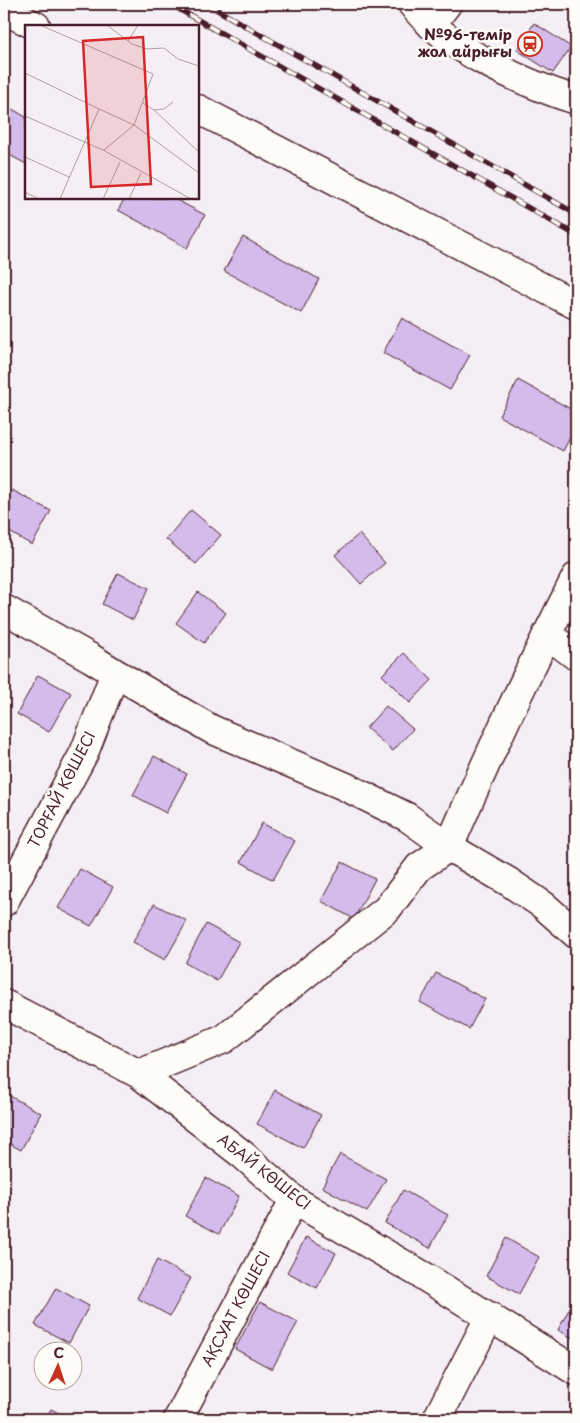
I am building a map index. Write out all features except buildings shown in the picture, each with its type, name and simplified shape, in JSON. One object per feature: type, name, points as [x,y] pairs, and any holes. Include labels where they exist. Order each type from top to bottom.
[{"type":"street","points":[[412,4],[439,14],[472,55],[545,90],[576,100]]},
{"type":"street","points":[[4,10],[34,25]]},
{"type":"street","points":[[199,111],[576,305]]},
{"type":"street","points":[[139,1074],[224,1039],[387,909],[419,867],[449,847],[474,789],[576,577]]},
{"type":"street","points":[[4,609],[211,729],[344,786],[407,817],[449,847],[509,882],[543,905],[576,934]]},
{"type":"street","points":[[547,634],[576,656]]},
{"type":"street","name":"ТОРҒАЙ КӨШЕСІ","points":[[4,902],[84,753],[115,674]]},
{"type":"street","name":"АБАЙ КӨШЕСІ","points":[[4,1004],[139,1074],[243,1155],[294,1200],[490,1316],[576,1371]]},
{"type":"street","name":"АҚСУАТ КӨШЕСІ","points":[[178,1419],[294,1200]]},
{"type":"street","points":[[437,1419],[490,1316]]},
{"type":"railway","points":[[170,4],[576,235]]},
{"type":"railway","points":[[207,4],[576,214]]},
{"type":"place","name":"№96-темір жол айрығы","points":[[530,44]]}]
